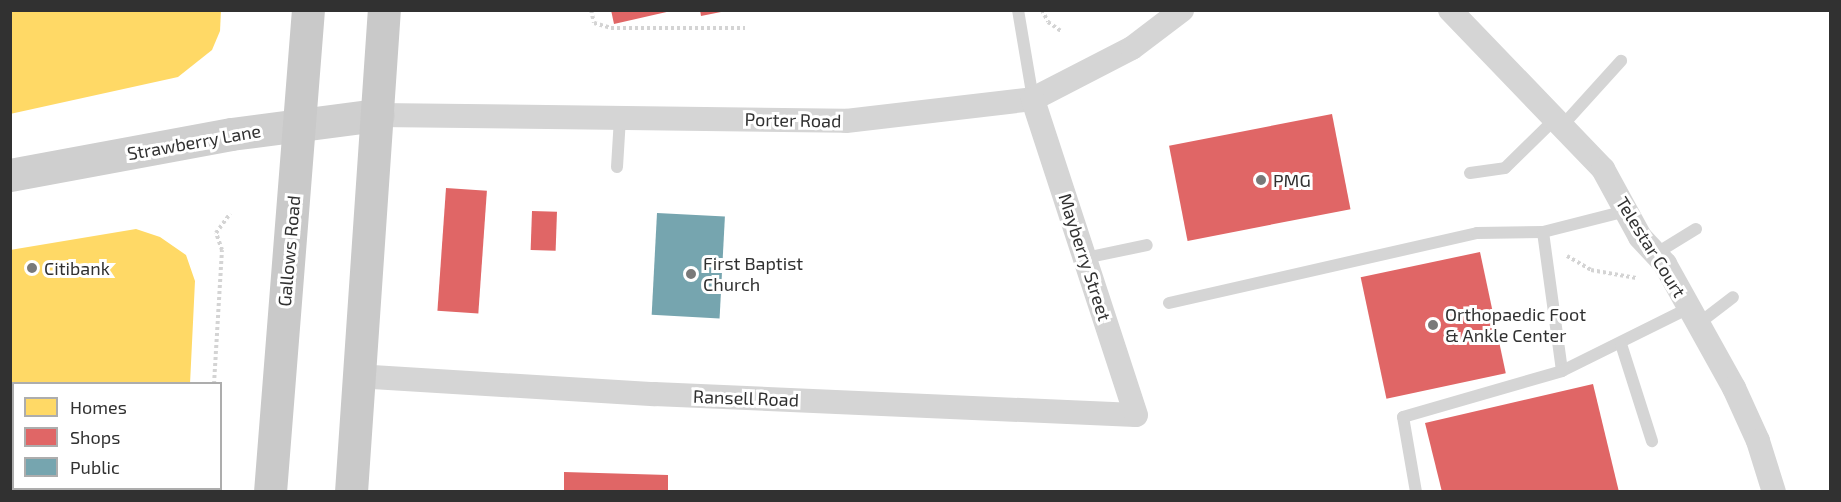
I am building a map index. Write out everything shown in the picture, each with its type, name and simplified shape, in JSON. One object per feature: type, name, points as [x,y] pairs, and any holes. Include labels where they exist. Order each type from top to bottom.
[{"type":"main road","name":"Gallows Road","points":[[270,492],[308,10]]},
{"type":"main road","points":[[351,492],[356,376],[378,115],[384,10]]},
{"type":"street","name":"Porter Road","points":[[378,115],[846,121],[1033,99],[1132,48],[1182,10]]},
{"type":"street","name":"Telestar Court","points":[[1450,10],[1603,169],[1640,237],[1655,254],[1694,316],[1754,430],[1774,492]]},
{"type":"street","name":"Mayberry Street","points":[[1033,99],[1136,415]]},
{"type":"street","name":"Strawberry Lane","points":[[10,175],[300,124],[378,115]]},
{"type":"street","name":"Ransell Road","points":[[356,376],[654,394],[1136,415]]},
{"type":"lane","points":[[1017,10],[1033,99]]},
{"type":"lane","points":[[1470,173],[1504,168],[1558,122],[1622,62]]},
{"type":"lane","points":[[617,166],[620,118]]},
{"type":"lane","points":[[1169,303],[1477,233],[1543,232],[1626,211]]},
{"type":"lane","points":[[1655,254],[1696,229]]},
{"type":"lane","points":[[1543,232],[1562,371]]},
{"type":"lane","points":[[1085,258],[1147,245]]},
{"type":"lane","points":[[1416,492],[1403,417],[1562,371],[1621,344],[1694,316],[1733,297]]},
{"type":"lane","points":[[1621,344],[1652,441]]},
{"type":"path","points":[[591,10],[594,23],[611,27],[745,28]]},
{"type":"path","points":[[1042,10],[1048,22],[1061,31]]},
{"type":"path","points":[[214,382],[222,250],[216,233],[230,214]]},
{"type":"path","points":[[1566,256],[1591,270],[1636,278]]},
{"type":"building: Homes","points":[[10,10],[221,10],[220,31],[212,50],[178,77],[10,114]]},
{"type":"building: Homes","points":[[136,229],[160,237],[186,255],[195,281],[190,382],[12,382],[12,490],[185,490],[185,492],[10,492],[10,250]]},
{"type":"building: Shops","points":[[611,10],[671,10],[671,11],[614,24]]},
{"type":"building: Shops","points":[[700,10],[721,10],[721,12],[701,16]]},
{"type":"building: Shops","name":"PMG","points":[[1332,114],[1351,209],[1188,241],[1169,146]]},
{"type":"building: Shops","points":[[446,188],[487,191],[478,314],[437,311]]},
{"type":"building: Shops","points":[[532,211],[557,212],[556,251],[531,250]]},
{"type":"building: Shops","name":"Orthopaedic Foot & Ankle Center","points":[[1480,252],[1506,373],[1386,399],[1361,277]]},
{"type":"building: Shops","points":[[1593,384],[1619,492],[1442,492],[1425,423]]},
{"type":"building: Shops","points":[[564,472],[668,475],[668,492],[564,492]]},
{"type":"building: Public","points":[[657,213],[725,217],[720,318],[652,315]]},
{"type":"place","name":"PMG","points":[[1261,180]]},
{"type":"place","name":"Citibank","points":[[32,268]]},
{"type":"place","name":"First Baptist Church","points":[[691,274]]},
{"type":"place","name":"Orthopaedic Foot & Ankle Center","points":[[1433,325]]}]
